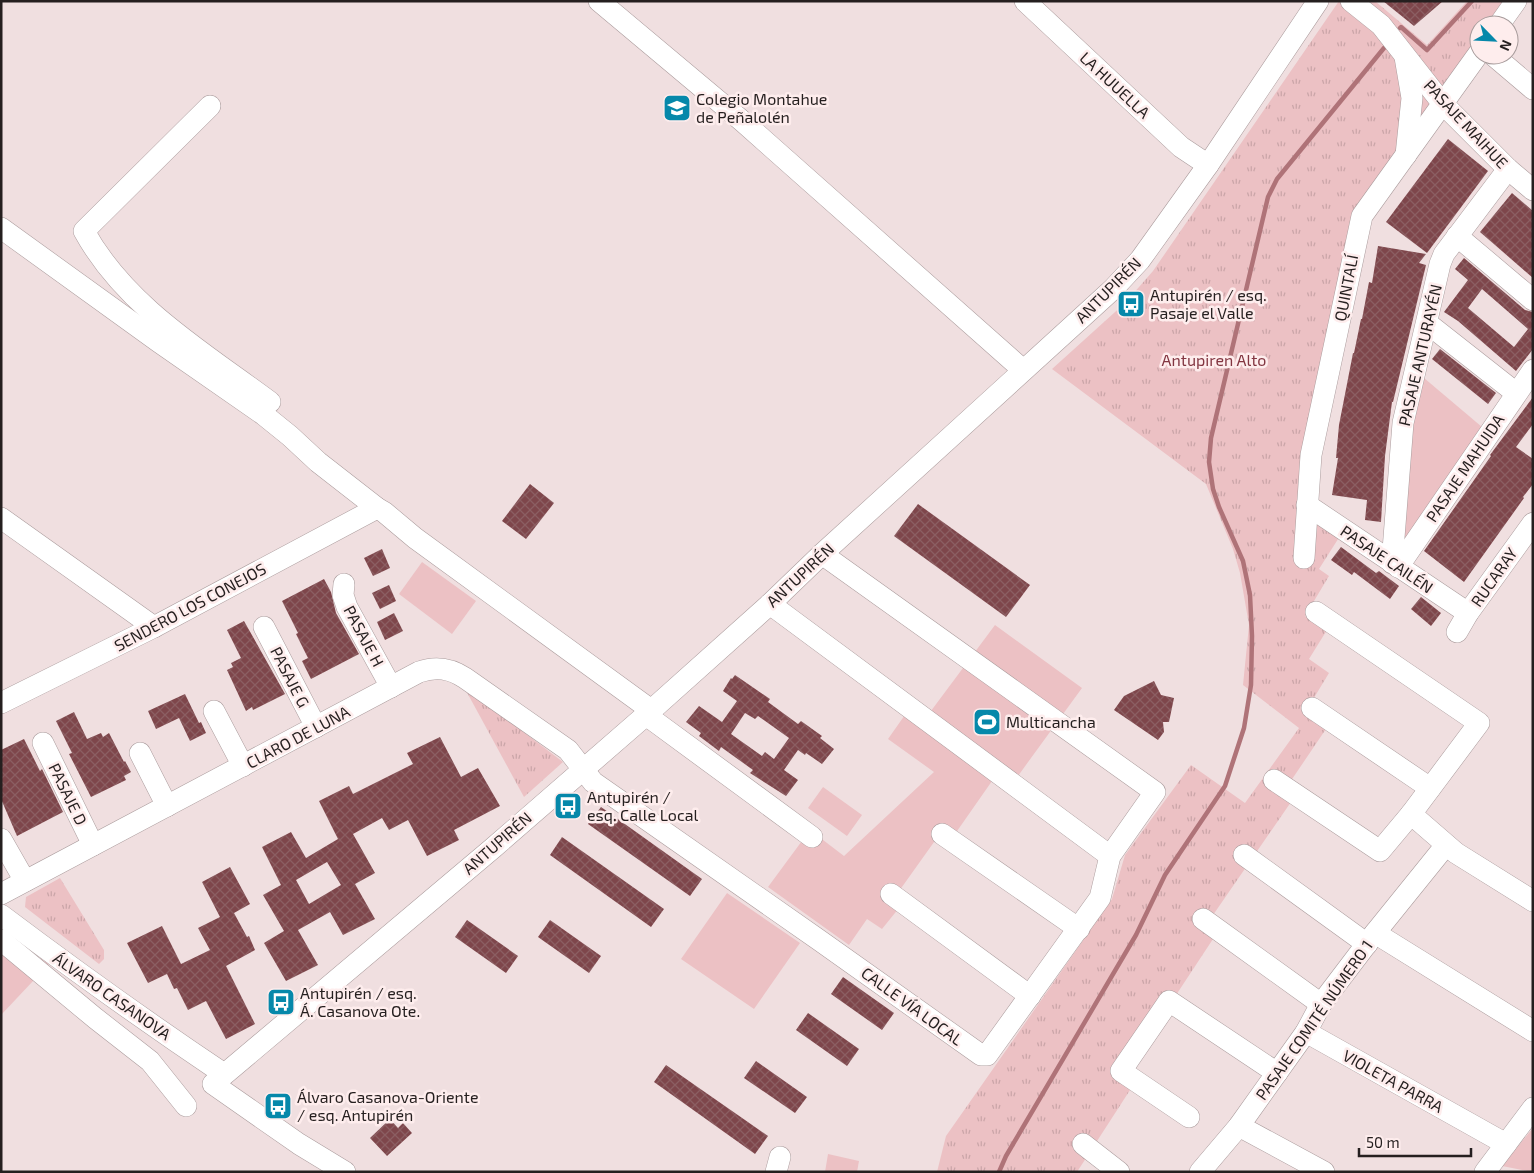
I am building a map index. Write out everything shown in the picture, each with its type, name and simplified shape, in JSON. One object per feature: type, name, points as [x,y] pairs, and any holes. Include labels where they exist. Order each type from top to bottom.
[{"type":"street","points":[[599,1],[741,120],[1023,370]]},
{"type":"street","name":"LA HUUELLA","points":[[1025,1],[1181,147],[1208,165]]},
{"type":"street","name":"ANTUPIRÉN","points":[[218,1079],[486,853],[648,713],[770,604],[822,554],[1113,289],[1140,260],[1208,165],[1318,1]]},
{"type":"street","name":"PASAJE MAIHUE","points":[[1351,1],[1381,25],[1443,104],[1533,190]]},
{"type":"street","points":[[1506,15],[1516,1]]},
{"type":"street","name":"PASAJE MAIHUE","points":[[1404,54],[1412,98],[1406,155]]},
{"type":"street","name":"QUINTALÍ","points":[[1304,558],[1311,455],[1362,216],[1471,65]]},
{"type":"street","points":[[1505,65],[1533,89]]},
{"type":"street","points":[[210,106],[84,231],[96,253],[126,288],[163,322],[274,405],[292,422],[294,429],[290,436]]},
{"type":"street","name":"PASAJE ANTURAYÉN","points":[[1395,565],[1403,422],[1440,264],[1444,254],[1508,168]]},
{"type":"street","points":[[1,228],[264,415],[318,462],[377,508],[812,837]]},
{"type":"street","points":[[1458,236],[1533,300]]},
{"type":"street","points":[[1427,323],[1516,393]]},
{"type":"street","name":"PASAJE MAHUIDA","points":[[1395,565],[1533,370]]},
{"type":"street","name":"PASAJE CAILÉN","points":[[1307,505],[1468,613]]},
{"type":"street","name":"SENDERO LOS CONEJOS","points":[[1,704],[154,627],[377,508]]},
{"type":"street","points":[[1,518],[154,627]]},
{"type":"street","name":"RUCARAY","points":[[1457,632],[1468,613],[1533,523]]},
{"type":"street","name":"CALLE VÍA LOCAL","points":[[582,769],[593,782],[981,1055],[987,1055],[1100,898],[1110,856],[1156,792],[822,554]]},
{"type":"street","name":"PASAJE H","points":[[344,584],[347,607],[391,687]]},
{"type":"street","points":[[770,604],[1110,856]]},
{"type":"street","points":[[1274,780],[1380,851],[1411,814],[1479,723],[1316,612]]},
{"type":"street","name":"PASAJE G","points":[[264,626],[316,727]]},
{"type":"street","name":"CLARO DE LUNA","points":[[1,894],[426,670],[441,668],[458,673],[568,750],[582,769]]},
{"type":"street","points":[[1312,708],[1430,788]]},
{"type":"street","points":[[214,711],[243,766]]},
{"type":"street","name":"PASAJE D","points":[[43,743],[93,845]]},
{"type":"street","points":[[140,753],[167,806]]},
{"type":"street","points":[[1411,814],[1456,853],[1533,901]]},
{"type":"street","points":[[942,834],[1079,929]]},
{"type":"street","points":[[1,839],[25,881]]},
{"type":"street","name":"PASAJE COMITÉ NÚMERO 1","points":[[1200,1172],[1239,1126],[1306,1032],[1321,1004],[1446,845]]},
{"type":"street","points":[[1244,855],[1371,938],[1533,1032]]},
{"type":"street","points":[[891,894],[1030,996]]},
{"type":"street","name":"ÁLVARO CASANOVA","points":[[1,915],[150,1024],[299,1144],[345,1172]]},
{"type":"street","points":[[1203,919],[1321,1004]]},
{"type":"street","points":[[1,940],[150,1061],[186,1106]]},
{"type":"street","points":[[1189,1118],[1121,1071],[1169,1001],[1277,1073]]},
{"type":"street","name":"VIOLETA PARRA","points":[[1306,1032],[1506,1144]]},
{"type":"street","points":[[1486,1172],[1533,1108]]},
{"type":"street","points":[[1239,1126],[1324,1172]]},
{"type":"street","points":[[1083,1144],[1119,1172]]},
{"type":"green space","name":"Antupiren Alto","points":[[1339,1],[1375,1],[1427,45],[1467,1],[1506,1],[1496,15],[1469,15],[1469,53],[1360,205],[1297,506],[1340,536],[1319,569],[1329,576],[1305,616],[1327,630],[1309,659],[1329,673],[1306,711],[1328,726],[1282,794],[1291,802],[1202,931],[1213,939],[1120,1080],[1132,1087],[1077,1172],[937,1172],[946,1136],[1112,899],[1125,855],[1191,765],[1245,803],[1299,728],[1243,685],[1249,625],[1240,573],[1233,549],[1206,484],[1052,369],[1125,303],[1153,271]]},
{"type":"green space","points":[[1424,378],[1482,427],[1401,552],[1411,430]]},
{"type":"green space","points":[[422,562],[476,601],[452,634],[399,594]]},
{"type":"green space","points":[[995,625],[1082,688],[1015,780],[999,771],[955,834],[944,828],[892,901],[899,908],[882,929],[867,919],[849,945],[768,887],[810,830],[844,856],[934,772],[888,739],[907,712],[922,723]]},
{"type":"green space","points":[[464,687],[563,762],[524,797]]},
{"type":"green space","points":[[823,787],[862,815],[847,836],[808,808]]},
{"type":"green space","points":[[60,878],[104,950],[104,959],[99,964],[25,907],[26,897]]},
{"type":"green space","points":[[727,893],[800,943],[754,1009],[681,959]]},
{"type":"green space","points":[[1,934],[49,964],[1,1015]]},
{"type":"green space","points":[[1533,1128],[1533,1172],[1502,1166]]},
{"type":"green space","points":[[828,1154],[859,1161],[857,1172],[825,1172]]},
{"type":"building","points":[[1383,1],[1443,1],[1414,26]]},
{"type":"building","points":[[1448,139],[1488,171],[1427,253],[1386,222]]},
{"type":"building","points":[[1512,193],[1533,211],[1533,278],[1480,232]]},
{"type":"building","points":[[1378,246],[1426,254],[1419,263],[1426,265],[1392,402],[1385,456],[1381,522],[1365,520],[1367,500],[1332,495],[1338,458],[1336,458],[1339,425],[1369,282],[1372,283]]},
{"type":"building","points":[[1464,258],[1525,310],[1533,312],[1533,349],[1516,371],[1458,321],[1444,312],[1468,280],[1455,269]],"holes":[[[1482,289],[1528,329],[1514,347],[1468,308]]]},
{"type":"building","points":[[1440,349],[1496,393],[1488,404],[1432,359]]},
{"type":"building","points":[[1533,397],[1533,424],[1516,447],[1533,459],[1533,484],[1464,582],[1424,551],[1490,455]]},
{"type":"building","points":[[530,484],[554,503],[526,539],[502,521]]},
{"type":"building","points":[[918,504],[1030,585],[1006,617],[894,536]]},
{"type":"building","points":[[1341,547],[1376,573],[1379,571],[1399,586],[1390,599],[1354,572],[1352,575],[1331,560]]},
{"type":"building","points":[[382,549],[390,568],[373,576],[364,558]]},
{"type":"building","points":[[324,579],[331,592],[336,613],[359,654],[311,679],[302,661],[308,658],[282,601]]},
{"type":"building","points":[[389,585],[396,601],[380,609],[372,593]]},
{"type":"building","points":[[1421,597],[1441,613],[1431,626],[1411,609]]},
{"type":"building","points":[[394,613],[403,631],[385,640],[377,622]]},
{"type":"building","points":[[244,621],[285,694],[253,710],[252,707],[246,711],[227,670],[233,667],[231,663],[241,658],[227,630]]},
{"type":"building","points":[[735,675],[770,699],[768,702],[798,724],[801,721],[822,736],[820,738],[834,749],[822,764],[798,750],[784,770],[798,780],[786,796],[750,773],[753,770],[721,747],[719,751],[699,736],[701,733],[686,722],[699,706],[722,722],[737,701],[723,691]],"holes":[[[745,713],[755,719],[758,716],[789,738],[774,759],[765,752],[762,756],[731,734]]]},
{"type":"building","points":[[1154,681],[1161,695],[1174,698],[1169,722],[1163,722],[1164,732],[1158,740],[1114,710],[1124,696]]},
{"type":"building","points":[[185,694],[206,733],[190,741],[179,718],[156,729],[148,711]]},
{"type":"building","points":[[74,712],[87,739],[101,733],[103,737],[109,733],[131,772],[124,776],[126,780],[91,797],[69,754],[72,753],[56,721]]},
{"type":"building","points":[[440,737],[461,777],[478,768],[500,806],[454,830],[459,840],[427,856],[408,820],[389,830],[382,818],[353,834],[375,873],[355,884],[375,919],[343,935],[330,912],[298,930],[318,965],[286,981],[264,943],[284,931],[263,895],[281,885],[262,847],[291,832],[306,858],[338,839],[319,801],[349,786],[353,794],[413,764],[407,753]],"holes":[[[327,862],[341,885],[309,904],[296,880]]]},
{"type":"building","points":[[24,739],[40,771],[42,769],[63,812],[17,836],[1,799],[1,750]]},
{"type":"building","points":[[601,807],[702,879],[690,896],[588,824]]},
{"type":"building","points":[[562,837],[664,909],[651,927],[550,855]]},
{"type":"building","points":[[230,867],[250,904],[234,913],[247,937],[249,936],[255,950],[226,966],[255,1024],[226,1039],[206,1001],[188,1010],[177,988],[174,989],[167,974],[148,983],[127,943],[162,926],[181,964],[210,950],[198,928],[220,917],[202,882]]},
{"type":"building","points":[[467,920],[518,956],[506,973],[455,937]]},
{"type":"building","points":[[550,920],[601,956],[589,973],[538,937]]},
{"type":"building","points":[[843,977],[894,1013],[882,1030],[831,994]]},
{"type":"building","points":[[808,1013],[859,1049],[847,1066],[796,1030]]},
{"type":"building","points":[[756,1061],[807,1097],[795,1113],[744,1078]]},
{"type":"building","points":[[666,1065],[768,1136],[755,1154],[654,1082]]},
{"type":"building","points":[[390,1119],[398,1128],[403,1123],[412,1133],[387,1156],[370,1138]]},
{"type":"waterway","points":[[1400,28],[1427,50],[1472,1]]},
{"type":"waterway","points":[[999,1172],[1006,1156],[1136,935],[1165,875],[1225,786],[1244,728],[1251,685],[1252,636],[1250,595],[1243,561],[1213,489],[1209,462],[1211,438],[1268,197],[1277,179],[1384,48]]},
{"type":"place","name":"Colegio Montahue de Peñalolén","points":[[677,108]]},
{"type":"place","name":"Antupirén / esq. Pasaje el Valle","points":[[1131,304]]},
{"type":"place","name":"Multicancha","points":[[987,722]]},
{"type":"place","name":"Antupirén / esq. Calle Local","points":[[568,806]]},
{"type":"place","name":"Antupirén / esq. Á. Casanova Ote.","points":[[281,1002]]},
{"type":"place","name":"Álvaro Casanova-Oriente / esq. Antupirén","points":[[278,1106]]}]
